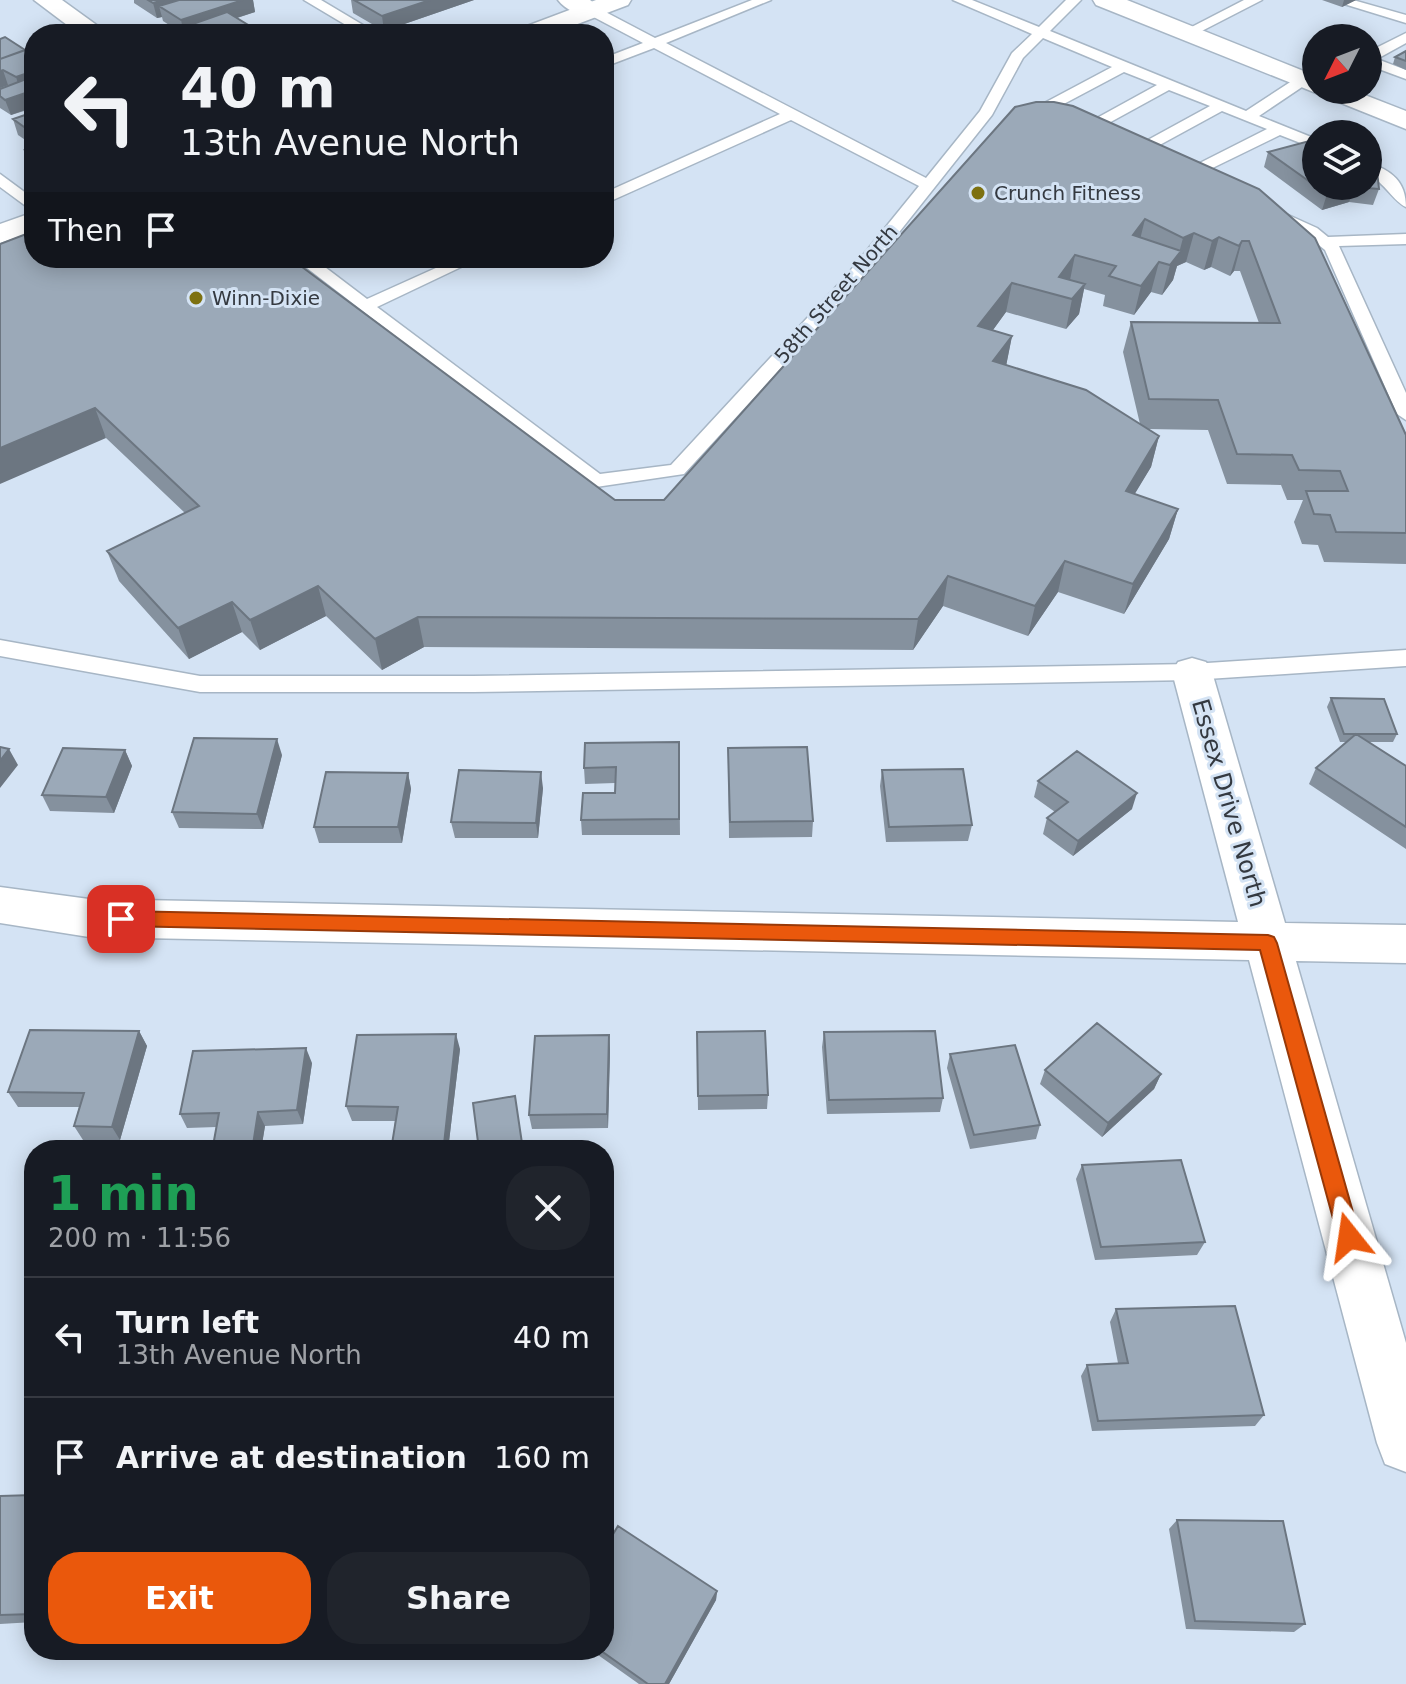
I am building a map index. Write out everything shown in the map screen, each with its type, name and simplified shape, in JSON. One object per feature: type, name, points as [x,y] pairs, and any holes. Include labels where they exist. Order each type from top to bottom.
[{"type":"street","points":[[46,0],[81,24]]},
{"type":"street","points":[[546,24],[580,5],[619,0]]},
{"type":"street","points":[[1105,0],[1302,79]]},
{"type":"street","points":[[1364,104],[1406,121]]},
{"type":"street","points":[[0,234],[24,225]]},
{"type":"street","name":"Essex Drive North","points":[[1192,672],[1406,1443]]},
{"type":"street","points":[[0,905],[89,918],[1406,944]]},
{"type":"lane","points":[[311,0],[353,24]]},
{"type":"lane","points":[[614,59],[764,0]]},
{"type":"lane","points":[[960,0],[1302,138]]},
{"type":"lane","name":"58th Street North","points":[[365,306],[596,481],[677,470],[848,284],[987,112],[1017,56],[1074,0]]},
{"type":"lane","points":[[1187,33],[1255,0]]},
{"type":"lane","points":[[1338,0],[1406,19]]},
{"type":"lane","points":[[1389,0],[1406,6]]},
{"type":"lane","points":[[580,5],[928,185]]},
{"type":"lane","points":[[1382,51],[1406,37]]},
{"type":"lane","points":[[1025,112],[1126,65]]},
{"type":"lane","points":[[1382,65],[1406,75]]},
{"type":"lane","points":[[1080,122],[1170,83]]},
{"type":"lane","points":[[1248,116],[1302,86]]},
{"type":"lane","points":[[1128,144],[1223,105]]},
{"type":"lane","points":[[987,112],[1025,112],[1080,122],[1183,171],[1279,129]]},
{"type":"lane","points":[[614,194],[791,114]]},
{"type":"lane","points":[[1382,175],[1400,189],[1406,202]]},
{"type":"lane","points":[[0,179],[24,199]]},
{"type":"lane","points":[[1257,206],[1311,231],[1332,248],[1406,414]]},
{"type":"lane","points":[[1325,242],[1406,239]]},
{"type":"lane","points":[[315,268],[365,306],[450,268]]},
{"type":"lane","points":[[0,648],[200,684],[473,684],[1192,672],[1406,658]]},
{"type":"building","points":[[179,0],[243,0],[181,20],[159,6]]},
{"type":"building","points":[[354,0],[430,0],[382,16]]},
{"type":"building","points":[[227,12],[246,24],[193,24]]},
{"type":"building","points":[[5,37],[24,50],[0,59],[0,39]]},
{"type":"building","points":[[24,50],[24,74],[16,77],[0,71],[0,59]]},
{"type":"building","points":[[1406,51],[1406,61],[1395,57]]},
{"type":"building","points":[[24,80],[24,93],[5,100],[0,96],[0,89]]},
{"type":"building","points":[[1036,102],[1073,106],[1259,189],[1315,238],[1406,435],[1406,533],[1336,532],[1330,515],[1314,514],[1306,491],[1348,491],[1340,471],[1299,470],[1292,455],[1237,454],[1218,400],[1149,399],[1131,322],[1280,323],[1249,241],[1242,241],[1239,246],[1219,237],[1212,241],[1194,233],[1183,238],[1145,219],[1133,235],[1181,251],[1170,265],[1159,262],[1141,286],[1109,276],[1116,266],[1075,255],[1059,277],[1085,284],[1072,299],[1012,283],[978,326],[1012,336],[993,361],[1086,390],[1159,436],[1126,491],[1178,509],[1133,584],[1065,561],[1035,606],[948,576],[918,619],[418,617],[375,639],[318,586],[250,620],[232,602],[178,628],[107,551],[199,506],[95,408],[0,448],[0,244],[24,235],[24,268],[303,268],[615,500],[664,500],[1015,107]]},
{"type":"building","points":[[24,115],[24,127],[13,119]]},
{"type":"building","points":[[1302,143],[1302,176],[1268,152]]},
{"type":"building","points":[[1331,698],[1384,699],[1397,734],[1344,734]]},
{"type":"building","points":[[1356,734],[1406,766],[1406,827],[1316,768]]},
{"type":"building","points":[[194,738],[277,739],[257,814],[172,812]]},
{"type":"building","points":[[679,742],[679,819],[581,820],[583,793],[615,793],[616,767],[584,768],[585,743]]},
{"type":"building","points":[[0,747],[9,749],[0,761]]},
{"type":"building","points":[[807,747],[813,821],[730,822],[728,748]]},
{"type":"building","points":[[63,748],[125,750],[106,797],[42,795]]},
{"type":"building","points":[[1077,751],[1137,793],[1078,841],[1047,818],[1068,802],[1038,781]]},
{"type":"building","points":[[963,769],[972,825],[889,827],[882,770]]},
{"type":"building","points":[[459,770],[541,772],[536,823],[451,822]]},
{"type":"building","points":[[326,772],[408,773],[398,827],[314,827]]},
{"type":"building","points":[[1097,1023],[1161,1074],[1108,1123],[1045,1070]]},
{"type":"building","points":[[30,1030],[139,1031],[112,1127],[74,1126],[84,1093],[8,1092]]},
{"type":"building","points":[[765,1031],[768,1095],[698,1096],[697,1032]]},
{"type":"building","points":[[935,1031],[943,1098],[829,1100],[824,1032]]},
{"type":"building","points":[[456,1034],[444,1140],[393,1140],[398,1107],[346,1106],[357,1035]]},
{"type":"building","points":[[609,1035],[607,1114],[529,1115],[535,1036]]},
{"type":"building","points":[[1015,1045],[1040,1125],[974,1135],[950,1054]]},
{"type":"building","points":[[306,1048],[297,1110],[258,1112],[254,1140],[214,1140],[219,1113],[180,1114],[193,1051]]},
{"type":"building","points":[[515,1096],[522,1140],[478,1140],[473,1103]]},
{"type":"building","points":[[1181,1160],[1205,1242],[1101,1247],[1082,1165]]},
{"type":"building","points":[[1235,1306],[1264,1415],[1098,1421],[1087,1365],[1128,1363],[1116,1309]]},
{"type":"building","points":[[24,1495],[24,1614],[0,1615],[0,1496]]},
{"type":"building","points":[[1177,1520],[1283,1521],[1305,1624],[1195,1621]]},
{"type":"building","points":[[618,1526],[717,1591],[665,1684],[648,1684],[614,1660],[614,1533]]},
{"type":"place","name":"Crunch Fitness","points":[[978,193]]},
{"type":"place","name":"Winn-Dixie","points":[[196,298]]},
{"type":"route","points":[[121,919],[1268,943],[1349,1237]]}]
